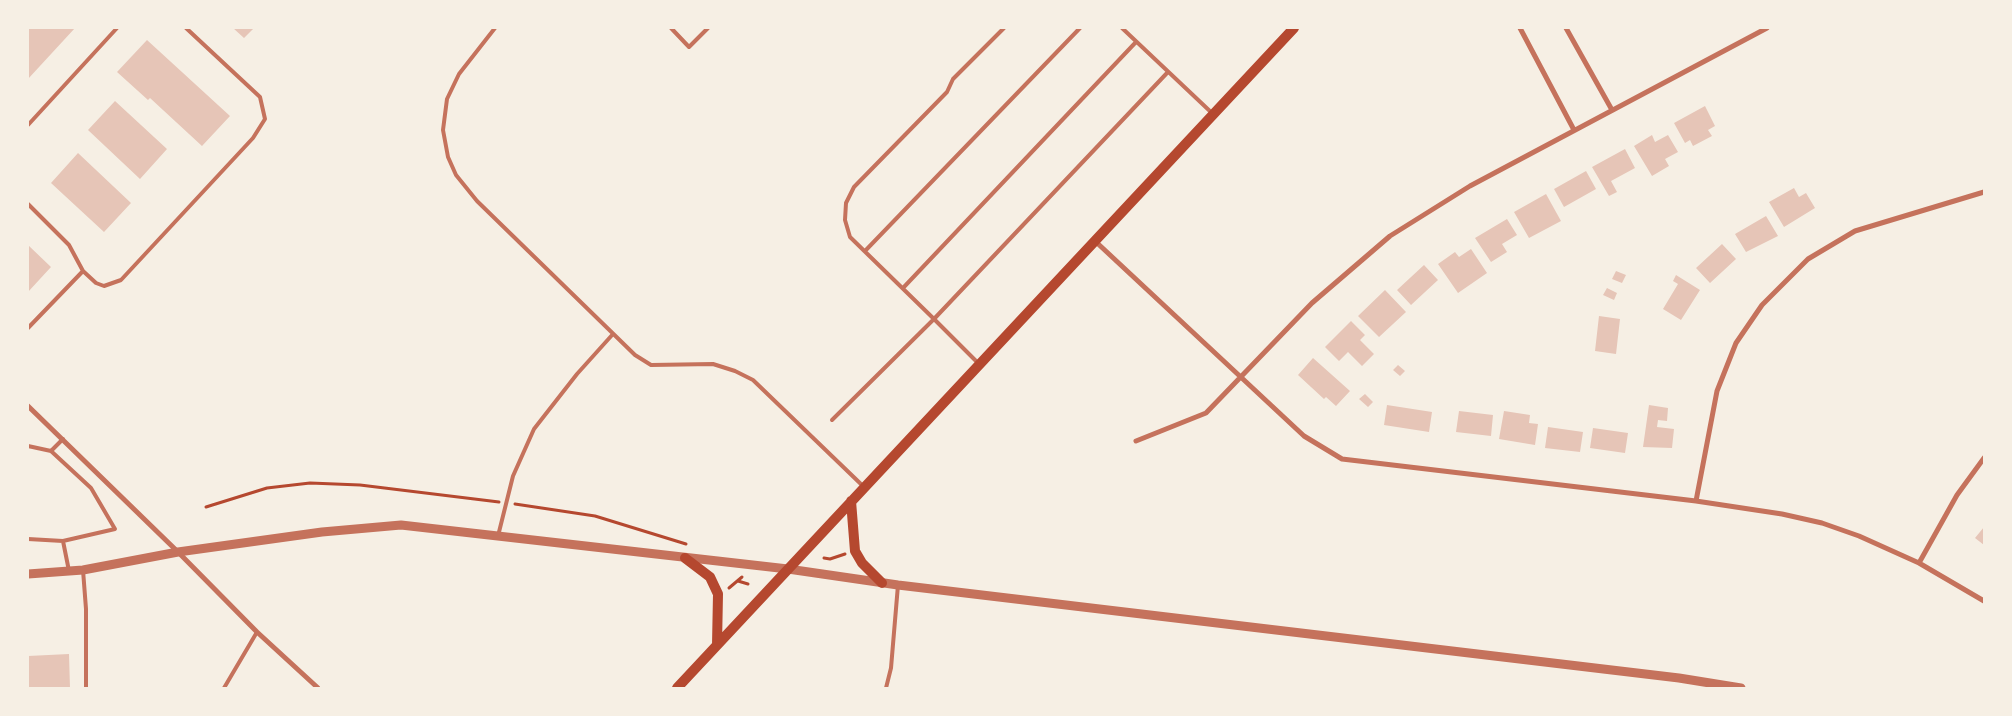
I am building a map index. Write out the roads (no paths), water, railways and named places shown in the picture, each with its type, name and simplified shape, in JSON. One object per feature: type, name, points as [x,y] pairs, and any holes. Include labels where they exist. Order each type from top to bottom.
[{"type":"main road","points":[[676,688],[1294,28]]},
{"type":"main road","points":[[851,501],[855,550],[862,563],[882,583]]},
{"type":"main road","points":[[685,558],[710,577],[718,594],[717,645]]},
{"type":"street","points":[[1520,28],[1574,130]]},
{"type":"street","points":[[1566,28],[1612,110]]},
{"type":"street","points":[[1136,441],[1206,413],[1241,379],[1312,302],[1390,236],[1470,186],[1767,28]]},
{"type":"street","points":[[1696,501],[1717,391],[1736,343],[1762,305],[1808,259],[1855,231],[1984,192]]},
{"type":"street","points":[[1095,241],[1304,436],[1342,459],[1696,501],[1782,514],[1822,523],[1859,536],[1919,562],[1984,601]]},
{"type":"street","points":[[28,406],[257,632],[318,688]]},
{"type":"street","points":[[1919,562],[1957,495],[1984,458]]},
{"type":"street","points":[[28,574],[82,570],[178,552],[322,532],[401,525],[1669,677],[1741,688]]},
{"type":"lane","points":[[28,125],[117,28]]},
{"type":"lane","points":[[28,204],[69,245],[83,271],[96,283],[104,286],[121,280],[253,138],[265,120],[260,97],[186,28]]},
{"type":"lane","points":[[495,28],[459,74],[448,99],[443,130],[448,157],[456,175],[478,201],[635,355],[651,365],[666,367],[713,364],[735,371],[753,380],[864,487]]},
{"type":"lane","points":[[671,28],[689,47],[708,28]]},
{"type":"lane","points":[[980,365],[850,237],[845,220],[846,203],[854,187],[947,92],[952,79],[1004,28]]},
{"type":"lane","points":[[864,251],[1080,28]]},
{"type":"lane","points":[[1122,28],[1167,73],[1213,114]]},
{"type":"lane","points":[[903,288],[1136,42]]},
{"type":"lane","points":[[832,420],[934,319],[1167,73]]},
{"type":"lane","points":[[28,328],[83,271]]},
{"type":"lane","points":[[498,536],[513,476],[534,429],[571,380],[613,334]]},
{"type":"lane","points":[[51,451],[63,439]]},
{"type":"lane","points":[[28,446],[51,451],[91,488],[115,529],[63,542],[28,539]]},
{"type":"lane","points":[[63,542],[69,571]]},
{"type":"lane","points":[[82,570],[86,609],[86,688]]},
{"type":"lane","points":[[886,688],[891,668],[898,585]]},
{"type":"lane","points":[[224,688],[257,632]]}]
